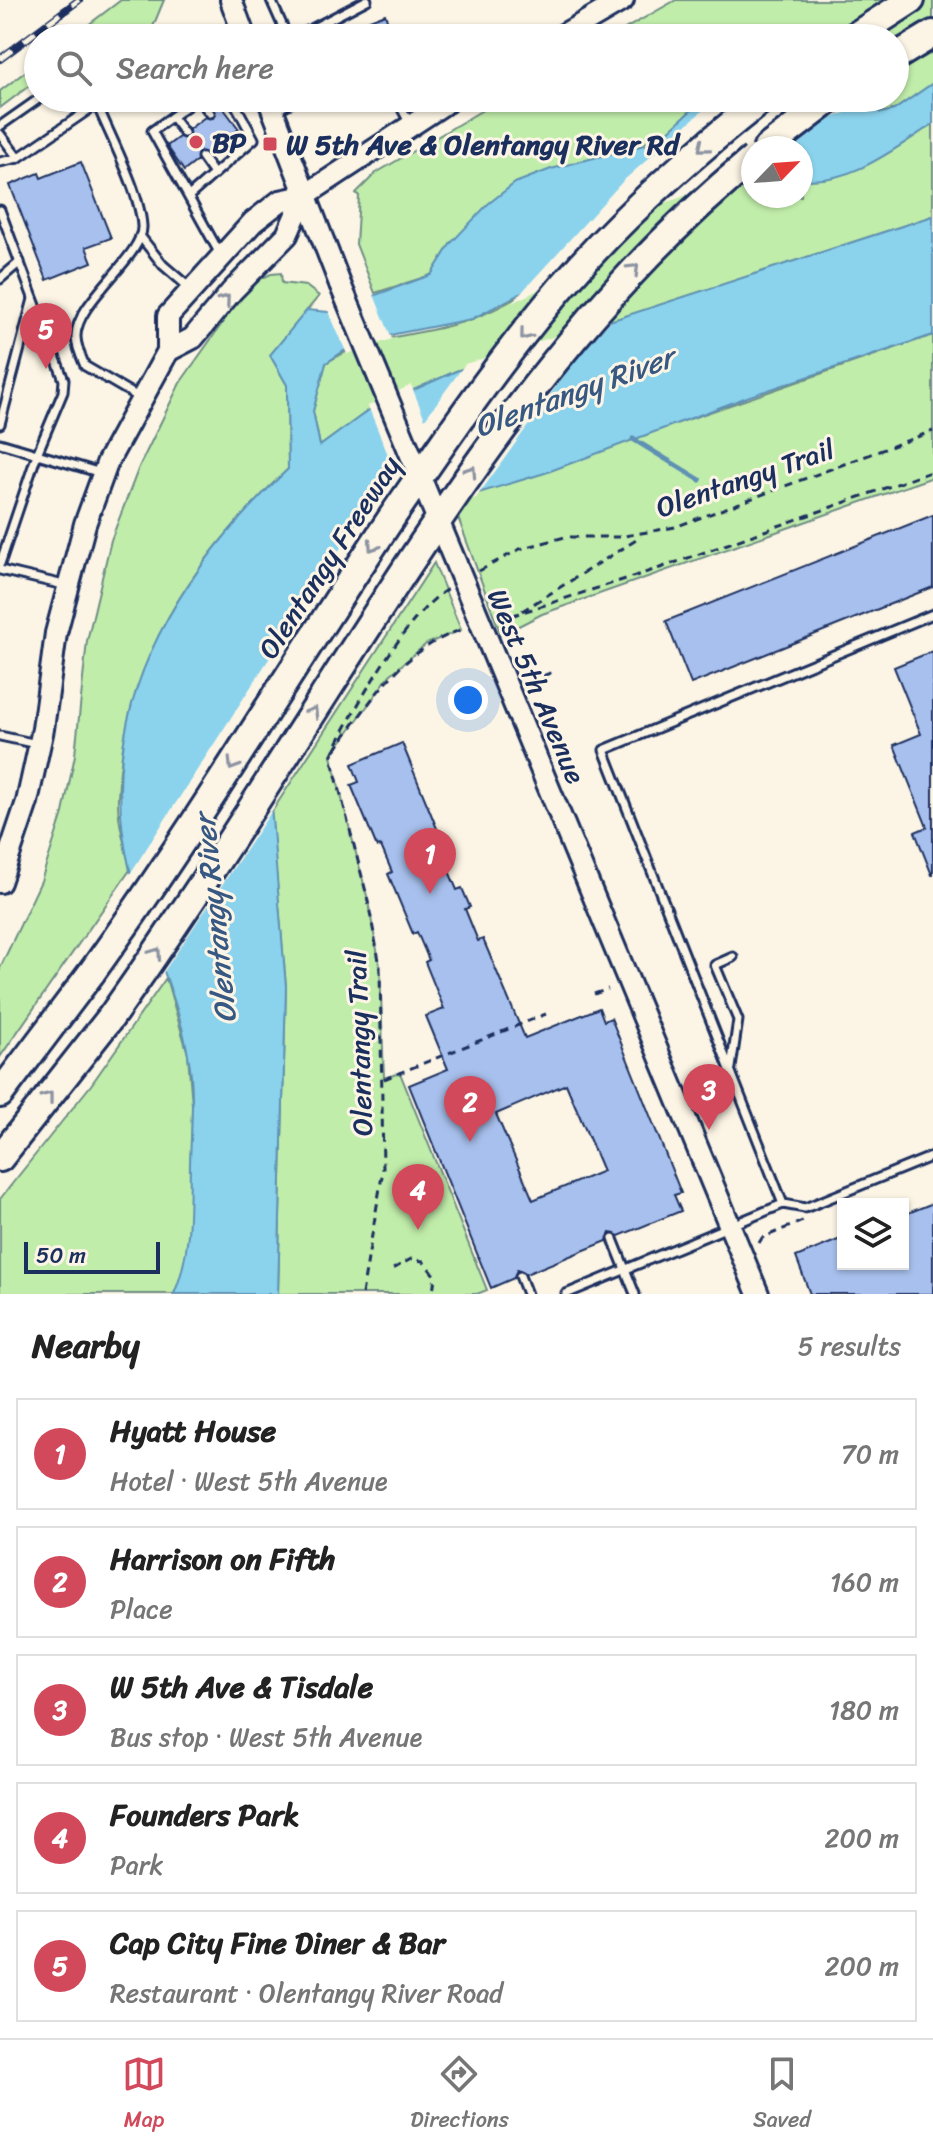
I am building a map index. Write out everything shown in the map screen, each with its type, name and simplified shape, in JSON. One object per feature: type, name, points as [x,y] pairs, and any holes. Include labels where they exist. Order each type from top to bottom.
[{"type":"highway","points":[[874,24],[911,0]]},
{"type":"highway","points":[[909,49],[933,34]]},
{"type":"highway","name":"Olentangy Freeway","points":[[0,1094],[164,873],[349,582],[460,417],[581,266],[678,168],[747,112]]},
{"type":"highway","points":[[783,136],[814,112]]},
{"type":"highway","points":[[0,1158],[111,1017],[197,895],[382,604],[492,440],[610,293],[705,198],[741,169]]},
{"type":"main road","points":[[231,0],[240,24]]},
{"type":"main road","points":[[582,24],[623,0]]},
{"type":"main road","name":"West 5th Avenue","points":[[273,112],[340,284],[758,1294]]},
{"type":"main road","points":[[0,882],[27,802],[56,633],[68,586],[103,473],[140,398],[168,351],[168,316],[220,254],[280,201],[304,196],[430,112]]},
{"type":"main road","points":[[168,351],[193,338],[287,235],[304,196]]},
{"type":"lane","points":[[271,0],[284,24]]},
{"type":"lane","points":[[318,24],[367,0]]},
{"type":"lane","points":[[0,126],[24,109]]},
{"type":"lane","points":[[0,162],[18,158],[80,112]]},
{"type":"lane","points":[[100,112],[127,176],[142,226],[140,236],[82,316],[75,338],[85,366],[140,398]]},
{"type":"lane","points":[[179,112],[152,131],[220,254]]},
{"type":"lane","points":[[189,196],[254,139],[240,112]]},
{"type":"lane","points":[[404,112],[411,124]]},
{"type":"lane","points":[[172,117],[184,133]]},
{"type":"lane","points":[[0,134],[18,158]]},
{"type":"lane","points":[[227,138],[238,152]]},
{"type":"lane","points":[[202,157],[214,174]]},
{"type":"lane","points":[[1,215],[64,380],[58,406],[37,454],[0,567],[68,586]]},
{"type":"lane","points":[[140,236],[163,265],[191,289]]},
{"type":"lane","points":[[0,279],[20,262]]},
{"type":"lane","points":[[0,424],[34,297]]},
{"type":"lane","points":[[0,443],[103,473]]},
{"type":"lane","points":[[783,1204],[604,750],[933,614]]},
{"type":"lane","points":[[0,736],[39,745]]},
{"type":"lane","points":[[730,1070],[738,1020],[715,965],[733,957]]},
{"type":"lane","points":[[566,1294],[783,1204],[805,1208],[933,1156]]},
{"type":"lane","points":[[613,1239],[635,1294]]},
{"type":"lane","points":[[520,1276],[527,1294]]},
{"type":"path","name":"Olentangy Trail","points":[[565,537],[645,534],[757,498],[933,431]]},
{"type":"path","points":[[331,756],[390,675],[426,644],[477,616],[515,615],[933,471]]},
{"type":"path","points":[[515,615],[645,534]]},
{"type":"path","points":[[331,756],[354,707],[384,665]]},
{"type":"path","points":[[530,681],[555,671]]},
{"type":"path","name":"Olentangy Trail","points":[[331,756],[367,896],[380,966],[383,1170],[362,1294]]},
{"type":"path","points":[[594,994],[608,989]]},
{"type":"path","points":[[384,1079],[546,1014]]},
{"type":"path","points":[[758,1245],[762,1238],[809,1218],[805,1208]]},
{"type":"path","points":[[393,1269],[411,1259],[423,1261],[435,1276],[433,1294]]},
{"type":"green space","points":[[121,0],[164,0],[154,24],[89,24]]},
{"type":"green space","points":[[676,0],[933,0],[933,83],[909,100],[909,24],[634,24]]},
{"type":"green space","points":[[24,73],[24,90],[0,108],[0,91]]},
{"type":"green space","points":[[479,112],[690,112],[663,136],[619,152],[451,243],[431,275],[375,293],[356,244],[359,196],[356,193],[376,173]]},
{"type":"green space","points":[[933,124],[933,216],[456,371],[369,410],[320,446],[313,411],[326,363],[343,353],[379,341],[454,325],[497,308],[544,280],[634,216],[668,198],[741,181],[741,208],[813,208],[813,179],[837,176],[887,154]]},
{"type":"green space","points":[[281,273],[282,283],[306,286],[319,296],[270,355],[287,385],[288,469],[222,540],[193,577],[169,616],[133,702],[123,748],[118,807],[130,870],[0,1057],[0,968],[41,881],[63,813],[75,755],[87,641],[111,540],[139,467],[180,383],[250,284],[271,274]]},
{"type":"green space","points":[[933,335],[933,477],[542,614],[501,635],[452,501]]},
{"type":"green space","points":[[434,563],[461,630],[426,644],[390,675],[331,756],[367,896],[380,966],[384,1078],[400,1073],[487,1290],[477,1294],[278,1294],[286,987],[271,813]]},
{"type":"green space","points":[[166,978],[188,1054],[192,1105],[190,1225],[186,1266],[174,1294],[0,1294],[0,1199],[91,1085]]},
{"type":"water","name":"Olentangy River","points":[[933,83],[933,124],[871,163],[854,171],[819,179],[813,179],[813,136],[741,136],[741,155],[660,201],[535,286],[472,319],[395,334],[344,351],[326,363],[313,411],[320,446],[369,410],[456,371],[933,216],[933,335],[750,396],[545,473],[452,501],[406,524],[353,574],[264,721],[286,987],[278,1294],[174,1294],[184,1262],[188,1230],[192,1109],[190,1068],[183,1031],[130,870],[121,811],[122,755],[133,701],[152,649],[178,600],[210,554],[247,510],[288,469],[287,385],[270,355],[307,310],[329,312],[431,275],[451,243],[488,204],[515,183],[551,169],[648,144],[663,136],[690,112],[909,112],[909,100]]},
{"type":"pier","points":[[701,112],[846,112],[830,119],[808,136],[741,136],[741,185],[693,193],[662,204],[538,290],[512,303],[623,181]]},
{"type":"pier","points":[[372,290],[392,339],[347,354],[327,308]]},
{"type":"pier","points":[[612,319],[576,359],[476,498],[408,527],[357,577],[268,722],[275,806],[161,976],[128,877],[393,467],[368,406],[411,385],[425,419],[465,364]]},
{"type":"building","points":[[385,14],[389,24],[359,24]]},
{"type":"building","name":"BP","points":[[214,112],[226,112],[239,129],[232,134],[224,132],[222,142],[207,153],[198,152],[197,161],[184,171],[167,146],[179,137],[188,138],[189,129],[205,117],[213,118]]},
{"type":"building","points":[[81,162],[111,238],[86,247],[92,262],[47,280],[10,185],[39,173],[41,178]]},
{"type":"building","points":[[933,515],[933,587],[691,684],[666,621]]},
{"type":"building","points":[[933,651],[932,875],[915,832],[927,827],[894,745],[921,734],[894,667]]},
{"type":"building","points":[[402,743],[447,853],[442,855],[457,890],[462,888],[470,907],[465,909],[478,941],[483,939],[525,1038],[599,1008],[604,1021],[611,1018],[681,1193],[674,1195],[681,1211],[619,1236],[610,1233],[607,1241],[526,1274],[517,1270],[514,1278],[491,1288],[409,1085],[448,1069],[426,1016],[444,1009],[425,962],[429,960],[417,932],[413,934],[388,874],[392,872],[381,846],[377,847],[351,785],[359,782],[352,764]],"holes":[[[566,1084],[603,1171],[533,1200],[496,1114]]]},
{"type":"building","points":[[933,1203],[933,1294],[810,1294],[796,1257],[837,1240],[837,1270],[909,1270],[909,1213]]},
{"type":"waterway","points":[[633,439],[700,480]]},
{"type":"railway","points":[[47,24],[79,0]]},
{"type":"railway","points":[[0,59],[24,41]]},
{"type":"place","name":"BP","points":[[196,142]]},
{"type":"place","name":"W 5th Ave & Olentangy River Rd","points":[[270,144]]},
{"type":"place","name":"Cap City Fine Diner & Bar","points":[[46,369]]},
{"type":"place","name":"Hyatt House","points":[[430,894]]},
{"type":"place","name":"W 5th Ave & Tisdale","points":[[709,1130]]},
{"type":"place","name":"Harrison on Fifth","points":[[470,1142]]},
{"type":"place","name":"Founders Park","points":[[418,1230]]}]
